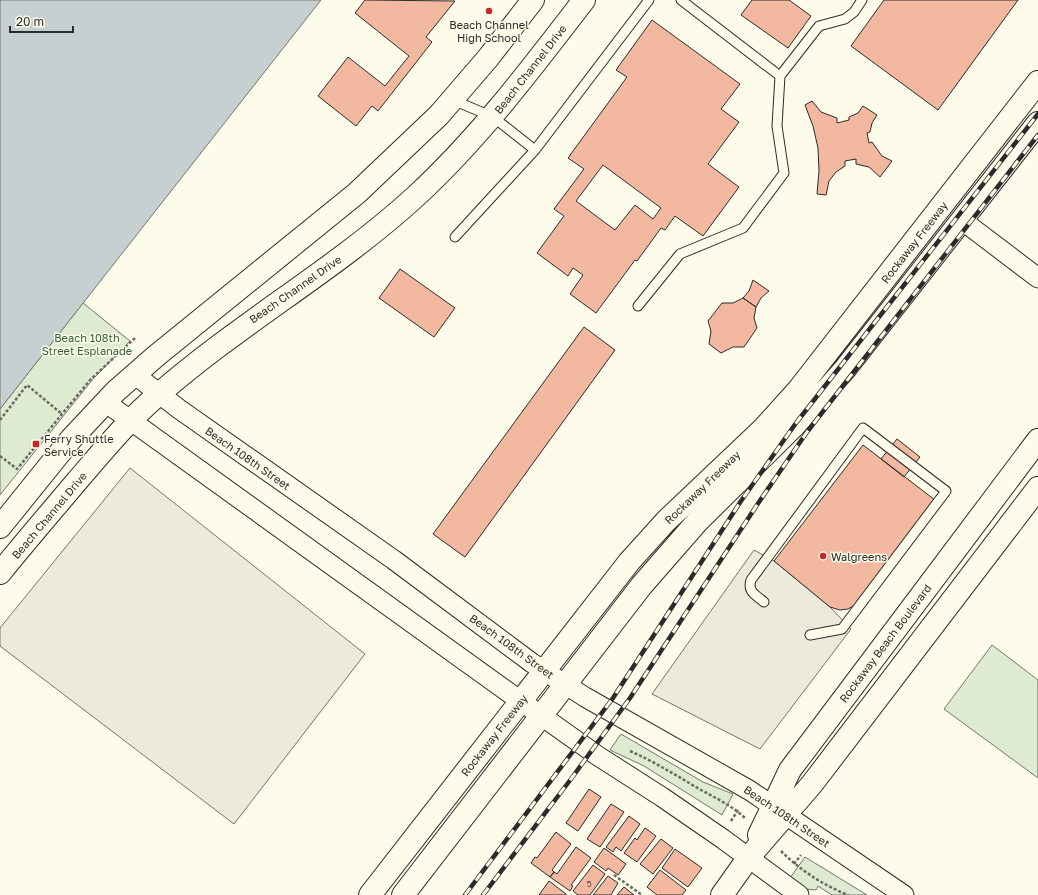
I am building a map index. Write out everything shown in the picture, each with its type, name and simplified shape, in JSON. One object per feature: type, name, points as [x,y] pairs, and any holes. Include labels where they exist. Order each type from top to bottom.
[{"type":"street","points":[[0,527],[50,465],[105,402],[134,374],[357,193],[418,136],[453,100],[533,0]]},
{"type":"street","name":"Beach Channel Drive","points":[[0,574],[131,420],[159,393],[241,328],[330,266],[388,221],[442,172],[493,117],[584,0]]},
{"type":"street","name":"Rockaway Freeway","points":[[370,895],[611,583],[648,540],[683,504],[763,429],[799,389],[1038,82]]},
{"type":"street","name":"Rockaway Freeway","points":[[403,895],[642,585],[678,543],[789,431],[845,369],[963,221],[1038,123]]},
{"type":"street","points":[[963,221],[1038,278]]},
{"type":"street","name":"Beach 108th Street","points":[[134,374],[179,409],[394,560],[543,671],[749,790],[779,812],[904,895]]},
{"type":"street","points":[[105,402],[598,756],[662,797],[749,857],[799,895]]},
{"type":"street","name":"Rockaway Beach Boulevard","points":[[779,812],[790,770],[1038,440]]},
{"type":"street","name":"Rockaway Beach Boulevard","points":[[722,895],[779,812],[812,784],[1038,488]]},
{"type":"lane","points":[[454,238],[535,150],[649,0]]},
{"type":"lane","points":[[681,0],[780,76]]},
{"type":"lane","points":[[638,306],[680,254],[744,228],[784,174],[777,126],[780,76],[819,26],[845,19],[854,12],[862,0]]},
{"type":"lane","points":[[453,100],[493,117],[535,150]]},
{"type":"lane","points":[[764,602],[751,593],[749,587],[751,580],[863,428],[946,491],[842,629],[810,635]]},
{"type":"path","points":[[0,456],[17,469],[90,380],[135,338]]},
{"type":"path","points":[[0,420],[27,385],[62,414]]},
{"type":"path","points":[[626,748],[650,760],[737,811],[794,864],[833,889],[848,895]]},
{"type":"path","points":[[731,822],[740,806]]},
{"type":"path","points":[[614,875],[642,895]]},
{"type":"green space","name":"Beach 108th Street Esplanade","points":[[83,303],[130,341],[93,379],[0,495],[0,409]]},
{"type":"green space","points":[[992,645],[1038,680],[1038,778],[944,709]]},
{"type":"green space","points":[[621,734],[703,782],[733,794],[722,815],[644,766],[610,750]]},
{"type":"green space","points":[[805,857],[867,895],[832,895],[818,886],[816,890],[806,889],[790,878]]},
{"type":"shaded area","points":[[0,0],[321,0],[0,409]]},
{"type":"shaded area","points":[[130,468],[365,654],[234,824],[0,646],[0,628]]},
{"type":"shaded area","points":[[754,550],[774,561],[830,607],[851,629],[760,749],[652,694]]},
{"type":"building","points":[[365,0],[455,1],[426,37],[432,42],[378,111],[372,106],[356,126],[318,96],[348,57],[385,86],[409,56],[355,13]]},
{"type":"building","points":[[752,0],[789,0],[811,16],[788,48],[741,15]]},
{"type":"building","points":[[884,0],[1018,0],[938,110],[851,46]]},
{"type":"building","points":[[652,20],[740,84],[721,109],[739,122],[708,164],[739,187],[703,236],[675,216],[665,230],[661,228],[637,261],[635,260],[596,313],[570,294],[583,275],[573,268],[568,276],[537,253],[564,216],[554,209],[584,169],[568,158],[627,77],[616,70]],"holes":[[[603,165],[661,208],[653,219],[635,205],[615,230],[576,201]]]},
{"type":"building","points":[[812,101],[821,112],[837,118],[837,123],[849,120],[849,117],[858,113],[863,106],[877,115],[872,123],[870,132],[867,133],[869,143],[872,142],[882,156],[892,161],[880,177],[869,167],[856,164],[856,159],[845,161],[845,166],[836,172],[829,181],[826,195],[817,194],[819,171],[818,148],[813,126],[805,105]]},
{"type":"building","points":[[400,269],[455,308],[434,337],[379,298]]},
{"type":"building","points":[[753,280],[769,291],[761,298],[756,307],[743,298],[749,291]]},
{"type":"building","points":[[743,298],[756,307],[754,318],[757,328],[744,347],[733,347],[721,353],[709,344],[711,331],[708,321],[722,303],[733,303]]},
{"type":"building","points":[[584,327],[615,350],[465,557],[433,534]]},
{"type":"building","points":[[897,439],[920,457],[904,477],[881,459]]},
{"type":"building","points":[[863,445],[935,500],[855,605],[848,609],[840,610],[830,607],[774,561]]},
{"type":"building","points":[[589,789],[601,797],[578,831],[566,823]]},
{"type":"building","points":[[611,804],[624,812],[600,847],[587,839]]},
{"type":"building","points":[[629,816],[640,824],[621,851],[616,847],[613,852],[606,847]]},
{"type":"building","points":[[645,828],[656,836],[637,862],[624,853],[635,838],[637,840]]},
{"type":"building","points":[[556,832],[571,844],[552,870],[554,872],[550,877],[531,863],[535,857],[537,858]]},
{"type":"building","points":[[661,839],[673,848],[653,874],[640,864]]},
{"type":"building","points":[[576,847],[591,858],[571,885],[573,886],[570,891],[550,877],[554,872],[557,874]]},
{"type":"building","points":[[604,848],[626,864],[618,875],[608,868],[606,871],[594,862]]},
{"type":"building","points":[[675,849],[702,868],[688,887],[662,868]]},
{"type":"building","points":[[593,865],[605,874],[590,895],[578,895],[573,891]]},
{"type":"building","points":[[660,870],[686,890],[682,895],[657,895],[647,887]]},
{"type":"building","points":[[608,876],[618,883],[611,895],[593,895]]},
{"type":"building","points":[[549,881],[566,894],[566,895],[539,895]]},
{"type":"building","points":[[624,887],[634,895],[617,895]]},
{"type":"railway","points":[[465,895],[613,698],[741,501],[796,423],[1038,114]]},
{"type":"railway","points":[[483,895],[630,698],[807,432],[1038,135]]},
{"type":"place","name":"Beach Channel High School","points":[[489,11]]},
{"type":"place","name":"Ferry Shuttle Service","points":[[36,444]]},
{"type":"place","name":"Walgreens","points":[[823,556]]}]
